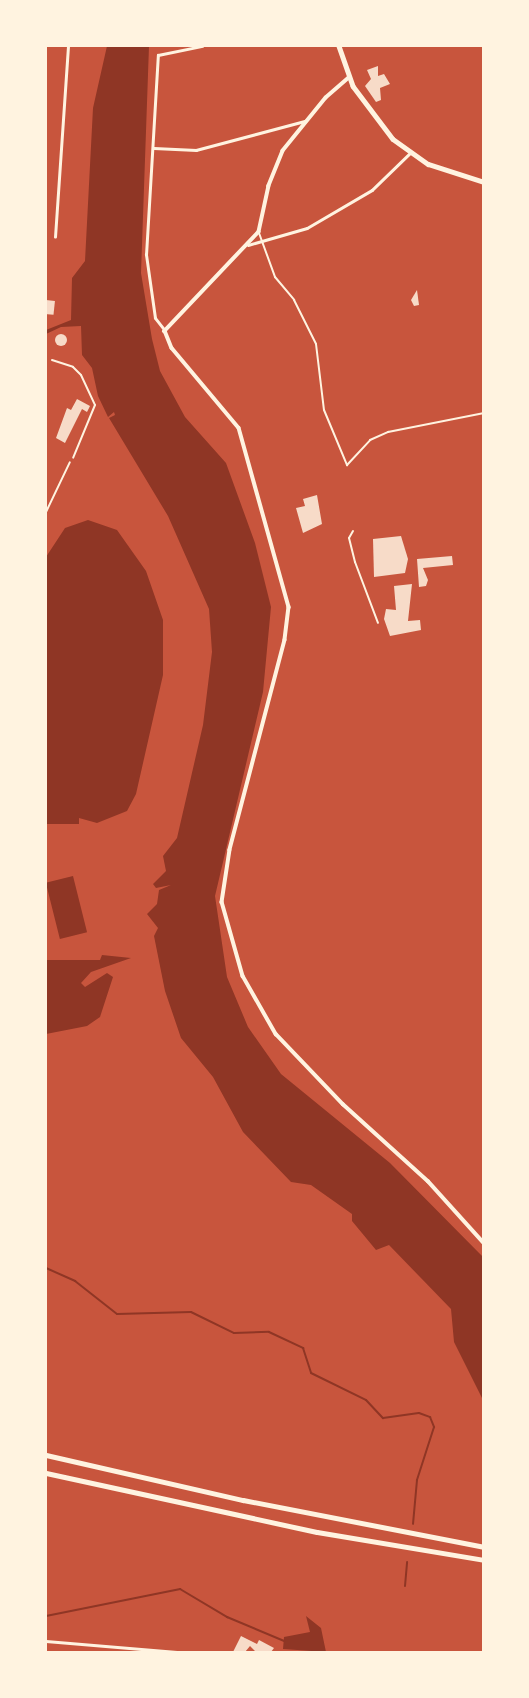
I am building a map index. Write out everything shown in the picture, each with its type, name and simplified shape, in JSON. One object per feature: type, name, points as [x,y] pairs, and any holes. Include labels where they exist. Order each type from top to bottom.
[{"type":"highway","points":[[46,1455],[481,1546]]},
{"type":"highway","points":[[46,1473],[304,1529],[482,1560]]},
{"type":"main road","points":[[339,46],[349,78],[381,125],[410,153],[441,169],[484,182]]},
{"type":"street","points":[[55,237],[68,46]]},
{"type":"street","points":[[202,46],[158,55],[146,255],[155,318],[165,331],[172,348],[239,428],[287,594],[285,640],[224,884],[225,918],[243,976],[262,1015],[300,1062],[428,1181],[484,1243]]},
{"type":"street","points":[[165,331],[259,232],[277,163],[305,121],[349,78]]},
{"type":"street","points":[[154,148],[196,150],[305,121]]},
{"type":"street","points":[[248,245],[291,236],[372,190],[410,153]]},
{"type":"street","points":[[46,1642],[177,1653]]},
{"type":"lane","points":[[259,232],[275,277],[293,300],[316,344],[324,410],[346,465],[370,440],[388,432],[484,413]]},
{"type":"lane","points":[[52,360],[73,367],[81,375],[95,405],[73,458]]},
{"type":"lane","points":[[353,530],[349,538],[355,562],[378,623]]},
{"type":"path","points":[[46,512],[73,458]]},
{"type":"shaded area","points":[[107,46],[149,46],[141,273],[160,371],[185,417],[226,463],[255,543],[271,607],[263,692],[215,896],[227,977],[248,1027],[281,1074],[390,1163],[483,1257],[483,1400],[454,1342],[451,1309],[389,1245],[376,1250],[352,1221],[352,1214],[311,1185],[291,1182],[243,1132],[213,1077],[181,1038],[165,991],[154,936],[158,928],[147,914],[157,904],[159,890],[171,885],[156,888],[153,884],[166,871],[163,856],[177,838],[203,725],[212,652],[209,609],[168,516],[109,418],[115,415],[114,412],[108,417],[98,396],[92,368],[82,355],[81,326],[61,327],[46,334],[46,330],[71,320],[72,278],[85,261],[93,108]]},
{"type":"shaded area","points":[[88,520],[117,530],[146,571],[163,620],[163,675],[136,794],[127,811],[97,823],[79,818],[79,824],[46,824],[46,557],[65,528]]},
{"type":"shaded area","points":[[73,876],[87,932],[60,939],[46,883]]},
{"type":"shaded area","points":[[102,955],[131,958],[91,972],[81,983],[85,987],[107,973],[113,977],[100,1017],[87,1026],[46,1034],[46,960],[100,960]]},
{"type":"shaded area","points":[[306,1616],[321,1628],[326,1652],[283,1649],[284,1637],[310,1632]]},
{"type":"building","points":[[378,66],[378,76],[384,74],[390,84],[380,88],[381,100],[376,102],[365,86],[371,79],[367,70]]},
{"type":"building","points":[[417,290],[419,305],[414,306],[411,300]]},
{"type":"building","points":[[46,300],[55,301],[53,315],[46,314]]},
{"type":"building","points":[[61,334],[67,340],[61,346],[55,340]]},
{"type":"building","points":[[77,399],[90,406],[87,412],[82,409],[65,443],[56,438],[67,408],[71,410]]},
{"type":"building","points":[[317,495],[322,524],[303,533],[296,508],[305,506],[303,499]]},
{"type":"building","points":[[401,536],[408,559],[405,573],[374,577],[373,539]]},
{"type":"building","points":[[452,556],[453,565],[423,568],[428,580],[426,586],[419,587],[417,559]]},
{"type":"building","points":[[412,584],[408,621],[420,620],[421,630],[390,636],[384,619],[386,609],[396,610],[394,586]]},
{"type":"building","points":[[241,1636],[257,1644],[259,1640],[274,1648],[271,1652],[256,1652],[250,1646],[245,1652],[233,1652]]},
{"type":"waterway","points":[[46,1268],[75,1281],[117,1314],[191,1312],[234,1333],[269,1332],[303,1348],[311,1373],[366,1400],[383,1418],[419,1413],[430,1417],[434,1427],[417,1480],[413,1524]]},
{"type":"waterway","points":[[405,1586],[407,1562]]},
{"type":"waterway","points":[[46,1616],[180,1589],[227,1617],[284,1641]]}]
